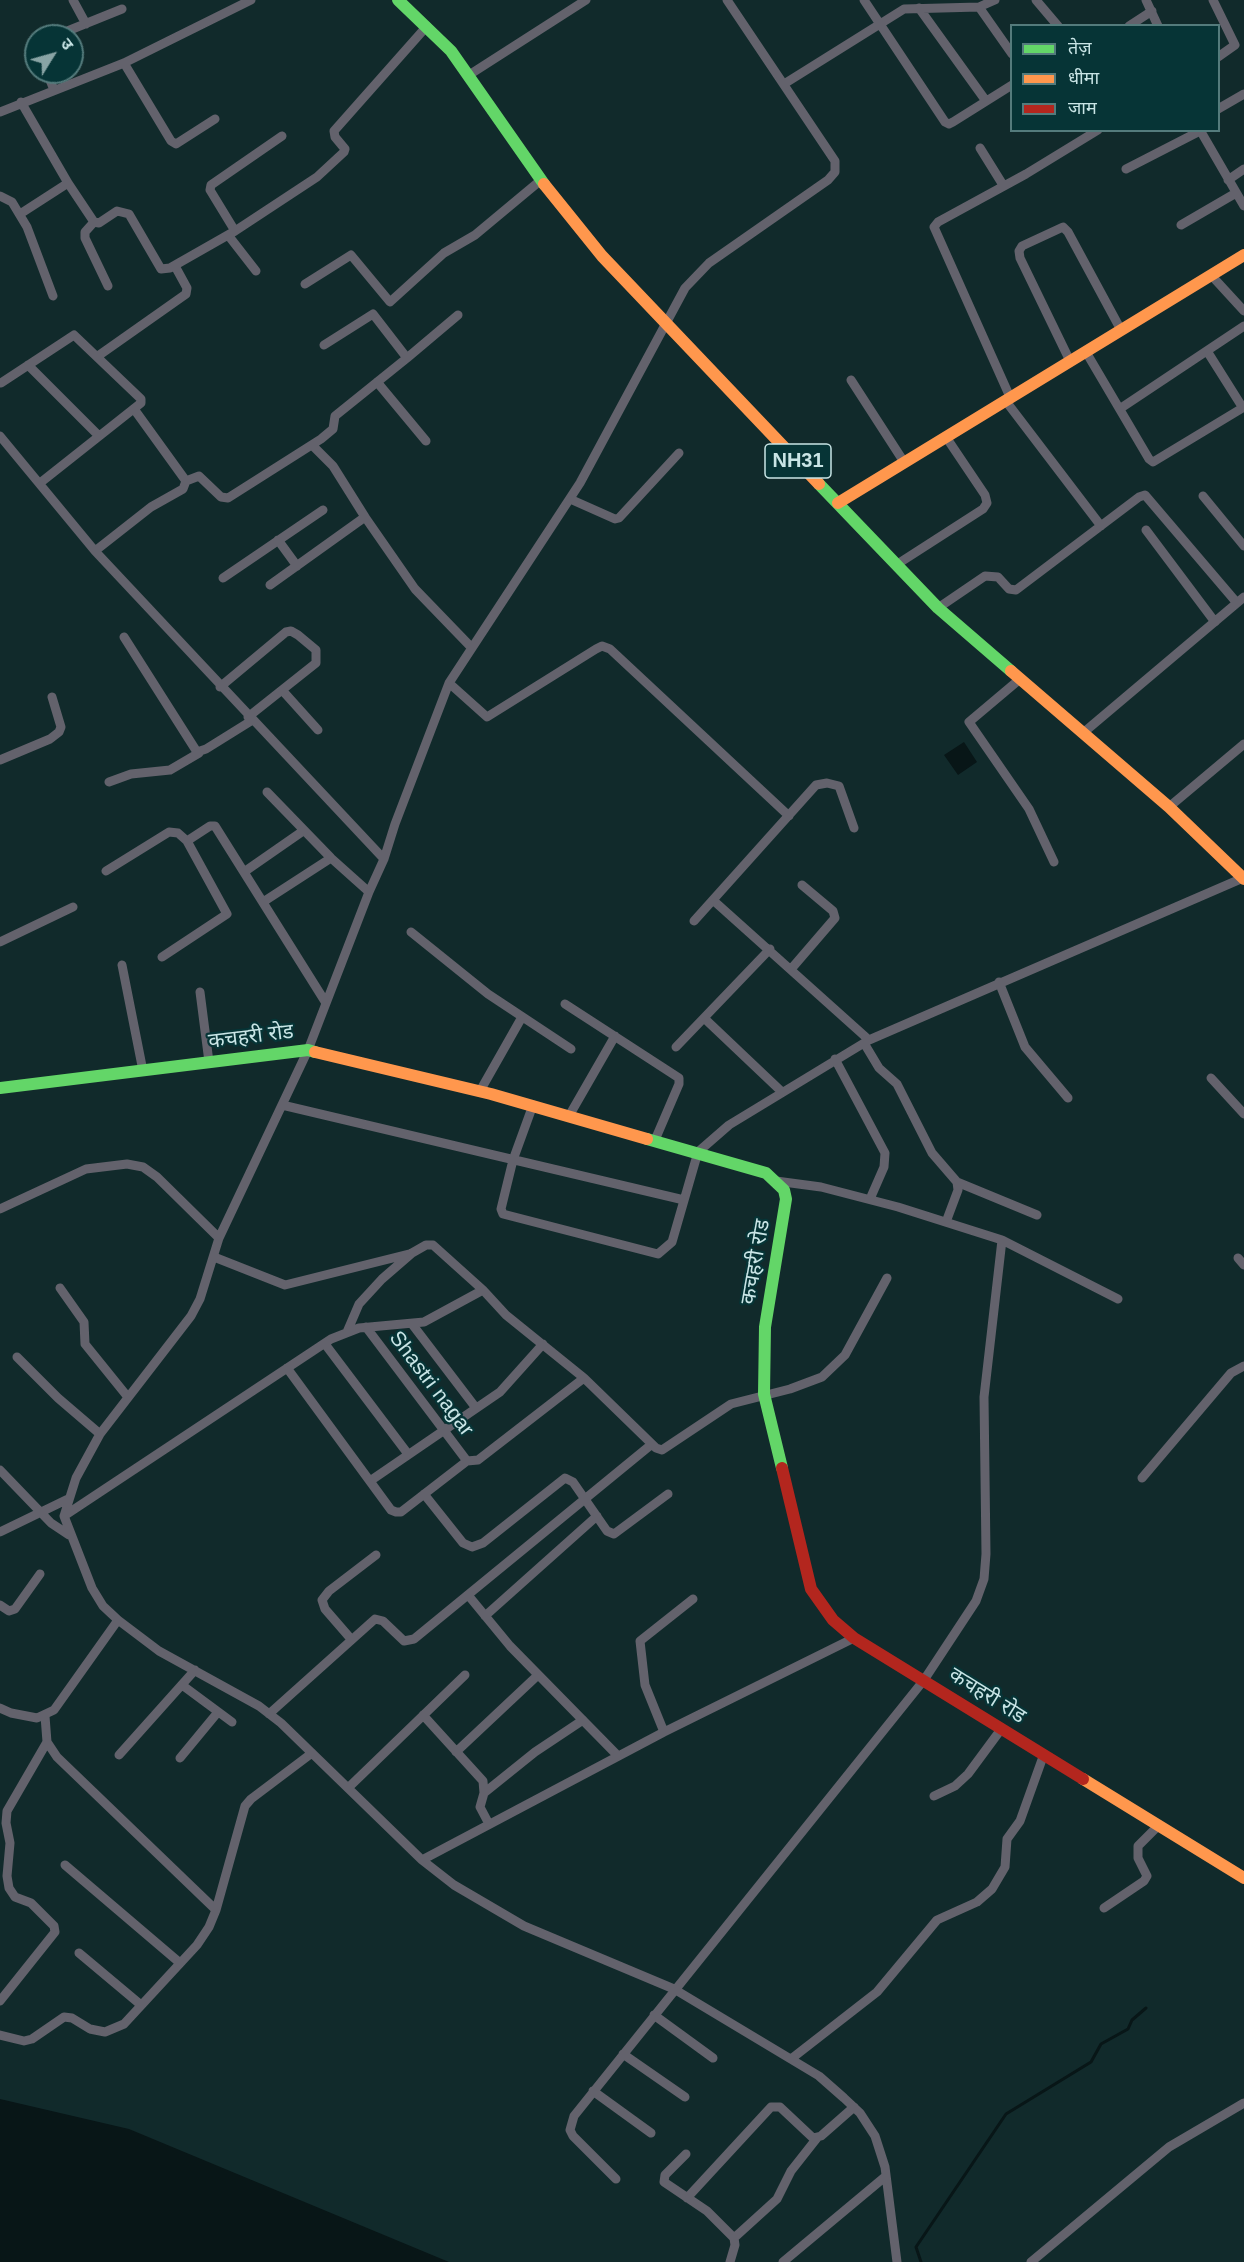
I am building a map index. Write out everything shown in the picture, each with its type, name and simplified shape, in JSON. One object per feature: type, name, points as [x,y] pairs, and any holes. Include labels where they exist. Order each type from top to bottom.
[{"type":"main road","name":"NH31","points":[[398,0],[451,51],[541,180],[602,256],[896,565],[938,608],[1169,807],[1243,879]]},
{"type":"main road","points":[[838,503],[1244,255]]},
{"type":"main road","name":"कचहरी रोड","points":[[0,1088],[308,1050],[480,1091],[766,1173],[784,1190],[786,1199],[765,1327],[764,1394],[811,1590],[833,1620],[854,1638],[1244,1878]]},
{"type":"street","points":[[73,0],[86,24],[122,9]]},
{"type":"street","points":[[0,112],[124,63],[252,0]]},
{"type":"street","points":[[469,75],[586,0]]},
{"type":"street","points":[[726,0],[835,161],[835,172],[828,180],[699,271],[685,288],[570,499],[449,683],[394,824],[384,859],[308,1050],[219,1238],[208,1280],[190,1316],[100,1434],[68,1499],[64,1516],[69,1535],[97,1597],[118,1620],[159,1651],[268,1714],[312,1753],[422,1860],[454,1884],[524,1926],[674,1989],[819,2076],[854,2107],[875,2136],[886,2176],[897,2262]]},
{"type":"street","points":[[864,0],[945,122],[949,124],[953,122],[1010,86]]},
{"type":"street","points":[[784,84],[880,24],[905,4],[919,8],[979,7],[995,0]]},
{"type":"street","points":[[1036,0],[1056,24]]},
{"type":"street","points":[[1146,0],[1157,24]]},
{"type":"street","points":[[1213,0],[1234,45],[1220,56]]},
{"type":"street","points":[[979,7],[1010,53]]},
{"type":"street","points":[[919,8],[986,101]]},
{"type":"street","points":[[1132,24],[1152,11]]},
{"type":"street","points":[[94,222],[99,223],[117,212],[129,214],[158,266],[161,269],[175,266],[317,177],[344,152],[345,149],[335,137],[334,131],[427,26]]},
{"type":"street","points":[[124,63],[171,141],[176,144],[215,119]]},
{"type":"street","points":[[52,84],[54,90]]},
{"type":"street","points":[[1220,108],[1244,94]]},
{"type":"street","points":[[21,102],[68,183],[94,222]]},
{"type":"street","points":[[1095,132],[934,227],[1008,399],[1101,526]]},
{"type":"street","points":[[1125,169],[1198,132]]},
{"type":"street","points":[[1201,132],[1244,206]]},
{"type":"street","points":[[256,271],[231,233],[210,190],[211,185],[282,136]]},
{"type":"street","points":[[980,148],[1003,185]]},
{"type":"street","points":[[1228,180],[1244,169]]},
{"type":"street","points":[[305,284],[351,255],[390,302],[444,252],[475,235],[541,180]]},
{"type":"street","points":[[20,214],[68,183]]},
{"type":"street","points":[[1181,225],[1236,193]]},
{"type":"street","points":[[0,196],[12,202],[30,232],[53,296]]},
{"type":"street","points":[[94,222],[85,232],[85,238],[108,286]]},
{"type":"street","points":[[1070,361],[1020,258],[1019,251],[1022,246],[1063,227],[1068,232],[1121,330]]},
{"type":"street","points":[[98,356],[186,294],[187,288],[175,266]]},
{"type":"street","points":[[1211,275],[1244,310]]},
{"type":"street","points":[[324,345],[373,314],[407,358]]},
{"type":"street","points":[[95,551],[151,507],[183,489],[186,482],[199,476],[225,499],[312,445],[330,432],[334,416],[458,315]]},
{"type":"street","points":[[1120,408],[1244,326]]},
{"type":"street","points":[[1,383],[74,335],[141,399],[141,403],[134,409],[40,483]]},
{"type":"street","points":[[1086,352],[1149,459],[1155,462],[1243,407],[1207,351]]},
{"type":"street","points":[[28,365],[99,436]]},
{"type":"street","points":[[851,380],[904,462]]},
{"type":"street","points":[[377,382],[426,441]]},
{"type":"street","points":[[134,409],[186,482]]},
{"type":"street","points":[[0,436],[95,551],[250,719],[384,859]]},
{"type":"street","points":[[896,565],[983,509],[987,503],[985,495],[946,437]]},
{"type":"street","points":[[312,445],[333,466],[365,518],[415,589],[471,647]]},
{"type":"street","points":[[570,499],[615,519],[619,518],[679,453]]},
{"type":"street","points":[[938,608],[985,576],[998,577],[1009,590],[1016,590],[1139,497],[1146,495],[1241,600],[1083,733]]},
{"type":"street","points":[[1203,496],[1244,546]]},
{"type":"street","points":[[223,578],[323,510]]},
{"type":"street","points":[[270,585],[365,518]]},
{"type":"street","points":[[1146,530],[1215,622]]},
{"type":"street","points":[[278,540],[297,566]]},
{"type":"street","points":[[109,782],[131,774],[170,770],[200,753],[250,719],[318,659],[316,650],[291,631],[286,632],[220,687]]},
{"type":"street","points":[[124,637],[200,753]]},
{"type":"street","points":[[449,683],[487,717],[596,649],[602,646],[610,649],[789,816]]},
{"type":"street","points":[[1020,679],[969,723],[1029,809],[1054,862]]},
{"type":"street","points":[[282,690],[318,730]]},
{"type":"street","points":[[0,760],[50,739],[59,732],[61,727],[52,697]]},
{"type":"street","points":[[1169,807],[1244,744]]},
{"type":"street","points":[[694,921],[816,785],[839,786],[854,828]]},
{"type":"street","points":[[267,792],[303,831],[369,892]]},
{"type":"street","points":[[186,841],[210,826],[215,826],[326,1003]]},
{"type":"street","points":[[244,872],[303,831]]},
{"type":"street","points":[[106,871],[169,832],[178,833],[186,841],[227,914],[162,957]]},
{"type":"street","points":[[262,902],[331,858]]},
{"type":"street","points":[[532,1106],[513,1161],[501,1209],[503,1214],[658,1254],[672,1242],[698,1152],[729,1125],[866,1041],[1243,879]]},
{"type":"street","points":[[792,968],[835,918],[833,911],[802,885]]},
{"type":"street","points":[[714,901],[792,968],[866,1041],[879,1068],[894,1078],[932,1153],[957,1182],[1037,1215]]},
{"type":"street","points":[[0,942],[73,907]]},
{"type":"street","points":[[411,932],[488,994],[571,1049]]},
{"type":"street","points":[[676,1047],[770,949]]},
{"type":"street","points":[[122,965],[143,1071]]},
{"type":"street","points":[[999,982],[1025,1047],[1068,1098]]},
{"type":"street","points":[[200,992],[209,1062]]},
{"type":"street","points":[[566,1004],[679,1078],[679,1084],[655,1140]]},
{"type":"street","points":[[480,1091],[522,1017]]},
{"type":"street","points":[[704,1018],[782,1092]]},
{"type":"street","points":[[569,1116],[615,1036]]},
{"type":"street","points":[[835,1059],[885,1153],[884,1167],[870,1199]]},
{"type":"street","points":[[1211,1078],[1244,1114]]},
{"type":"street","points":[[282,1105],[684,1200]]},
{"type":"street","points":[[0,1209],[86,1169],[127,1164],[143,1167],[157,1177],[219,1238]]},
{"type":"street","points":[[776,1181],[802,1183],[870,1199],[1002,1240],[1118,1299]]},
{"type":"street","points":[[946,1222],[958,1190],[957,1182]]},
{"type":"street","points":[[616,2179],[570,2130],[574,2116],[924,1680],[976,1601],[984,1579],[984,1397],[1002,1240]]},
{"type":"street","points":[[347,1332],[359,1304],[397,1264],[426,1245],[433,1245],[483,1290],[506,1315],[584,1378],[652,1444],[662,1449],[722,1409],[822,1377],[834,1367],[854,1341],[887,1278]]},
{"type":"street","points":[[214,1257],[285,1284],[412,1253]]},
{"type":"street","points":[[60,1288],[84,1322],[85,1344],[127,1396]]},
{"type":"street","points":[[64,1516],[324,1344],[347,1332],[366,1327],[412,1324],[434,1318],[483,1290]]},
{"type":"street","points":[[412,1324],[476,1408]]},
{"type":"street","name":"Shastri nagar","points":[[366,1327],[467,1461],[478,1460],[584,1378]]},
{"type":"street","points":[[324,1344],[408,1454]]},
{"type":"street","points":[[370,1480],[507,1386],[543,1344]]},
{"type":"street","points":[[17,1357],[58,1398],[100,1434]]},
{"type":"street","points":[[1142,1478],[1231,1373],[1244,1366]]},
{"type":"street","points":[[287,1368],[396,1512],[400,1512],[467,1461]]},
{"type":"street","points":[[268,1714],[369,1622],[379,1619],[400,1638],[409,1642],[652,1444]]},
{"type":"street","points":[[0,1470],[40,1512],[69,1535]]},
{"type":"street","points":[[424,1494],[463,1543],[472,1547],[483,1543],[565,1478],[573,1482],[610,1533],[618,1533],[668,1494]]},
{"type":"street","points":[[0,1532],[68,1499]]},
{"type":"street","points":[[484,1616],[597,1516]]},
{"type":"street","points":[[351,1639],[325,1609],[322,1600],[328,1592],[376,1555]]},
{"type":"street","points":[[0,1605],[12,1611],[40,1574]]},
{"type":"street","points":[[468,1595],[538,1675],[618,1756]]},
{"type":"street","points":[[664,1732],[645,1685],[640,1641],[693,1599]]},
{"type":"street","points":[[0,1708],[23,1716],[45,1716],[54,1710],[118,1620]]},
{"type":"street","points":[[422,1860],[664,1732],[854,1638]]},
{"type":"street","points":[[119,1755],[195,1670]]},
{"type":"street","points":[[348,1788],[465,1675]]},
{"type":"street","points":[[456,1752],[538,1675]]},
{"type":"street","points":[[182,1685],[232,1722]]},
{"type":"street","points":[[180,1758],[218,1712]]},
{"type":"street","points":[[423,1715],[483,1781],[484,1793],[480,1807],[489,1824]]},
{"type":"street","points":[[45,1716],[47,1742],[57,1757],[216,1910]]},
{"type":"street","points":[[484,1793],[535,1752],[583,1720]]},
{"type":"street","points":[[934,1796],[955,1786],[969,1774],[1002,1728]]},
{"type":"street","points":[[0,2001],[56,1929],[31,1903],[18,1900],[9,1888],[7,1876],[10,1843],[3,1814],[47,1742]]},
{"type":"street","points":[[0,2035],[24,2041],[32,2040],[64,2017],[72,2018],[90,2029],[105,2032],[124,2024],[197,1945],[216,1910],[245,1806],[312,1753]]},
{"type":"street","points":[[791,2059],[877,1992],[937,1920],[977,1902],[992,1890],[1005,1868],[1007,1839],[1020,1821],[1044,1754]]},
{"type":"street","points":[[1104,1908],[1144,1881],[1147,1876],[1137,1858],[1138,1846],[1159,1826]]},
{"type":"street","points":[[64,1864],[180,1963]]},
{"type":"street","points":[[0,1895],[9,1888]]},
{"type":"street","points":[[79,1953],[141,2005]]},
{"type":"street","points":[[654,2015],[712,2058]]},
{"type":"street","points":[[622,2054],[685,2097]]},
{"type":"street","points":[[593,2091],[651,2133]]},
{"type":"street","points":[[1031,2262],[1169,2147],[1244,2103]]},
{"type":"street","points":[[687,2198],[771,2107],[780,2107],[810,2136],[817,2138]]},
{"type":"street","points":[[734,2238],[777,2199],[790,2171],[817,2138],[854,2107]]},
{"type":"street","points":[[686,2154],[663,2179],[667,2186],[707,2211],[734,2238],[735,2245],[730,2262]]},
{"type":"street","points":[[783,2262],[886,2176]]},
{"type":"shaded area","points":[[964,742],[977,762],[958,775],[944,755]]},
{"type":"shaded area","points":[[0,2099],[129,2129],[449,2262],[0,2262]]},
{"type":"waterway","points":[[921,2262],[916,2247],[1006,2114],[1091,2062],[1101,2044],[1128,2029],[1132,2020],[1146,2008]]},
{"type":"traffic: fast","points":[[398,0],[451,51],[544,184]]},
{"type":"traffic: fast","points":[[819,484],[938,608],[1011,671]]},
{"type":"traffic: fast","points":[[0,1088],[308,1050],[315,1052]]},
{"type":"traffic: fast","points":[[647,1139],[766,1173],[784,1190],[786,1199],[765,1327],[764,1394],[782,1468]]},
{"type":"traffic: slow","points":[[544,184],[602,256],[819,484]]},
{"type":"traffic: slow","points":[[838,503],[1244,255]]},
{"type":"traffic: slow","points":[[1011,671],[1169,807],[1244,879]]},
{"type":"traffic: slow","points":[[315,1052],[491,1094],[647,1139]]},
{"type":"traffic: slow","points":[[1083,1779],[1244,1878]]},
{"type":"traffic: jam","points":[[782,1468],[811,1589],[833,1620],[854,1638],[1083,1779]]}]
